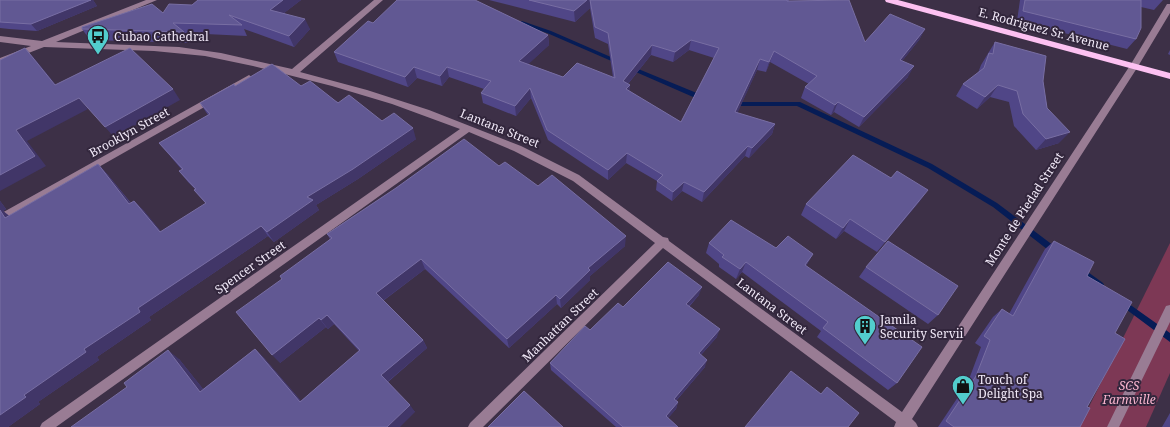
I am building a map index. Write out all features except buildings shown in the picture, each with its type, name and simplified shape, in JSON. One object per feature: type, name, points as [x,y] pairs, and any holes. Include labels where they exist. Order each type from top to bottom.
[{"type":"main road","name":"E. Rodriguez Sr. Avenue","points":[[889,0],[1170,76]]},
{"type":"street","points":[[0,61],[153,0]]},
{"type":"street","points":[[293,72],[380,0]]},
{"type":"street","name":"Monte de Piedad Street","points":[[905,425],[1018,242],[1134,66],[1170,6]]},
{"type":"street","name":"Lantana Street","points":[[0,39],[42,43],[182,50],[206,53],[293,72],[370,94],[468,128],[540,158],[576,178],[664,241],[905,425]]},
{"type":"street","name":"Brooklyn Street","points":[[0,219],[269,67]]},
{"type":"street","name":"Spencer Street","points":[[46,427],[468,128]]},
{"type":"street","name":"Manhattan Street","points":[[474,427],[664,241]]},
{"type":"street","points":[[1113,427],[1170,310]]},
{"type":"green space","name":"SCS Farmville","points":[[1170,243],[1170,373],[1146,427],[1079,427]]},
{"type":"waterway","points":[[522,23],[549,32],[618,62]]},
{"type":"waterway","points":[[631,68],[702,98]]},
{"type":"waterway","points":[[732,104],[798,104],[930,166],[995,205],[1055,251]]},
{"type":"waterway","points":[[1081,270],[1100,285]]},
{"type":"waterway","points":[[1122,302],[1170,338]]},
{"type":"place","name":"Cubao Cathedral","points":[[98,56]]},
{"type":"place","name":"Jamila Security Servii","points":[[865,346]]},
{"type":"place","name":"Touch of Delight Spa","points":[[963,406]]}]
